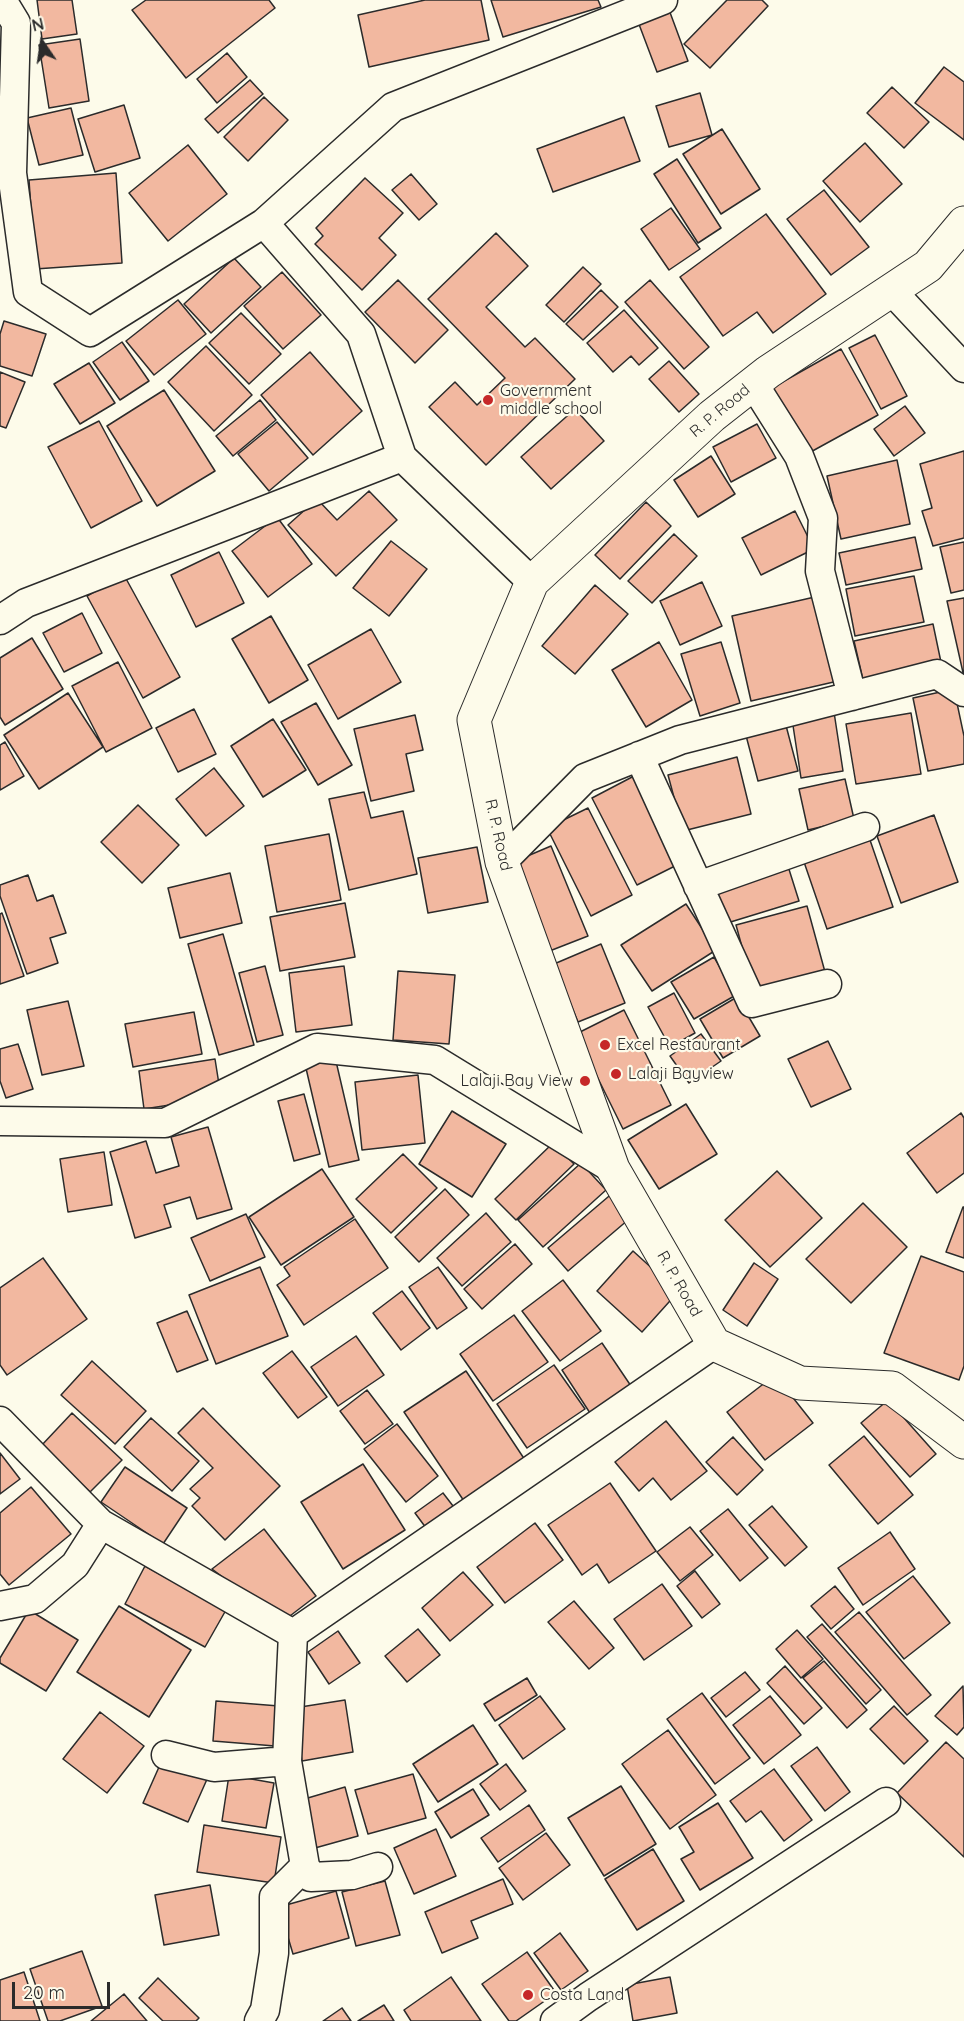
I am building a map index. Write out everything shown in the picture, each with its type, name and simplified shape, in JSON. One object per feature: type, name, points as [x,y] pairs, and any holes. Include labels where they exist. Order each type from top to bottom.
[{"type":"street","points":[[2,0],[16,23],[12,173],[28,291],[90,332],[264,223],[393,107],[663,0]]},
{"type":"street","points":[[264,223],[361,334],[402,457],[532,582]]},
{"type":"street","name":"R. P. Road","points":[[714,1344],[613,1169],[502,862],[474,720],[532,582],[712,416],[753,383],[928,266],[964,223]]},
{"type":"street","points":[[891,290],[964,368]]},
{"type":"street","points":[[753,383],[799,456],[823,518],[820,571],[852,696]]},
{"type":"street","points":[[0,620],[26,603],[402,457]]},
{"type":"street","points":[[502,862],[585,778],[680,740],[937,674],[964,692]]},
{"type":"street","points":[[639,756],[752,1003],[827,984]]},
{"type":"street","points":[[699,886],[865,827]]},
{"type":"street","points":[[0,1121],[165,1124],[317,1048],[435,1060],[613,1169]]},
{"type":"street","points":[[293,1634],[714,1344],[800,1383],[892,1389],[964,1442]]},
{"type":"street","points":[[0,1421],[101,1524],[293,1634]]},
{"type":"street","points":[[0,1606],[35,1599],[75,1565],[101,1524]]},
{"type":"street","points":[[293,1634],[288,1761],[305,1866],[311,1877],[352,1875],[378,1866]]},
{"type":"street","points":[[166,1755],[214,1767],[288,1761]]},
{"type":"street","points":[[555,2021],[590,2009],[886,1802]]},
{"type":"street","points":[[259,2021],[265,2010],[274,1953],[274,1897],[305,1866]]},
{"type":"building","points":[[37,0],[72,0],[77,34],[42,39]]},
{"type":"building","points":[[146,0],[269,0],[275,8],[186,78],[132,10]]},
{"type":"building","points":[[425,0],[481,0],[489,40],[369,67],[358,15]]},
{"type":"building","points":[[491,0],[598,0],[601,7],[503,37]]},
{"type":"building","points":[[727,0],[762,0],[768,6],[710,68],[684,44]]},
{"type":"building","points":[[668,7],[688,61],[657,72],[637,19]]},
{"type":"building","points":[[80,39],[89,101],[49,108],[39,45]]},
{"type":"building","points":[[227,53],[247,77],[217,103],[197,79]]},
{"type":"building","points":[[944,67],[964,82],[964,140],[915,103]]},
{"type":"building","points":[[250,80],[263,94],[218,133],[205,119]]},
{"type":"building","points":[[892,87],[929,122],[904,148],[867,113]]},
{"type":"building","points":[[700,93],[712,135],[669,147],[656,106]]},
{"type":"building","points":[[264,97],[288,120],[248,161],[224,137]]},
{"type":"building","points":[[124,105],[140,158],[95,172],[78,119]]},
{"type":"building","points":[[71,108],[83,155],[39,165],[27,118]]},
{"type":"building","points":[[624,117],[640,161],[553,192],[537,149]]},
{"type":"building","points":[[722,129],[760,189],[721,214],[683,154]]},
{"type":"building","points":[[865,143],[902,184],[860,222],[823,181]]},
{"type":"building","points":[[188,145],[227,194],[168,241],[129,193]]},
{"type":"building","points":[[677,159],[721,228],[698,243],[654,174]]},
{"type":"building","points":[[116,173],[122,263],[35,269],[29,180]]},
{"type":"building","points":[[411,174],[437,204],[419,220],[392,190]]},
{"type":"building","points":[[365,178],[403,213],[379,238],[396,255],[362,290],[315,244],[323,236],[316,228]]},
{"type":"building","points":[[824,190],[869,247],[831,275],[787,219]]},
{"type":"building","points":[[671,208],[700,249],[669,270],[641,229]]},
{"type":"building","points":[[766,214],[826,294],[773,333],[757,312],[723,336],[680,277]]},
{"type":"building","points":[[496,233],[528,266],[486,307],[525,347],[535,338],[575,379],[486,465],[429,407],[455,382],[477,405],[505,378],[428,299]]},
{"type":"building","points":[[234,258],[261,287],[211,333],[184,304]]},
{"type":"building","points":[[583,267],[601,284],[564,322],[546,305]]},
{"type":"building","points":[[282,272],[321,315],[283,349],[244,306]]},
{"type":"building","points":[[398,280],[448,330],[415,363],[365,312]]},
{"type":"building","points":[[650,280],[709,347],[684,369],[625,302]]},
{"type":"building","points":[[601,290],[618,307],[583,340],[566,324]]},
{"type":"building","points":[[178,300],[206,334],[154,375],[126,341]]},
{"type":"building","points":[[624,310],[658,348],[639,365],[631,356],[613,372],[587,343]]},
{"type":"building","points":[[241,313],[281,354],[249,384],[209,343]]},
{"type":"building","points":[[4,321],[46,334],[32,376],[0,366],[0,334]]},
{"type":"building","points":[[875,335],[907,396],[881,409],[849,348]]},
{"type":"building","points":[[122,342],[149,381],[120,400],[93,362]]},
{"type":"building","points":[[206,346],[252,395],[214,431],[168,382]]},
{"type":"building","points":[[841,349],[878,415],[807,454],[770,389]]},
{"type":"building","points":[[310,352],[362,411],[313,455],[261,395]]},
{"type":"building","points":[[669,361],[699,394],[679,412],[649,379]]},
{"type":"building","points":[[89,363],[115,403],[80,424],[54,384]]},
{"type":"building","points":[[0,372],[25,382],[6,428],[0,426]]},
{"type":"building","points":[[164,390],[215,471],[157,506],[107,426]]},
{"type":"building","points":[[260,400],[276,420],[233,456],[216,436]]},
{"type":"building","points":[[905,406],[925,433],[894,456],[874,429]]},
{"type":"building","points":[[575,409],[604,441],[551,489],[521,457]]},
{"type":"building","points":[[99,421],[142,501],[91,528],[48,447]]},
{"type":"building","points":[[277,422],[308,458],[269,491],[238,454]]},
{"type":"building","points":[[757,424],[776,458],[731,482],[713,447]]},
{"type":"building","points":[[964,451],[964,538],[933,546],[922,511],[932,508],[920,464]]},
{"type":"building","points":[[711,456],[735,494],[698,517],[674,480]]},
{"type":"building","points":[[897,460],[910,524],[841,539],[827,476]]},
{"type":"building","points":[[369,491],[397,520],[336,576],[288,525],[317,499],[337,520]]},
{"type":"building","points":[[646,502],[671,526],[620,579],[595,555]]},
{"type":"building","points":[[795,511],[814,549],[761,575],[742,538]]},
{"type":"building","points":[[277,517],[312,564],[268,597],[232,551]]},
{"type":"building","points":[[674,534],[697,556],[652,603],[628,581]]},
{"type":"building","points":[[915,537],[922,569],[846,585],[839,553]]},
{"type":"building","points":[[391,541],[427,569],[389,616],[353,588]]},
{"type":"building","points":[[964,542],[964,590],[951,593],[940,547]]},
{"type":"building","points":[[219,552],[244,603],[196,627],[171,575]]},
{"type":"building","points":[[124,575],[180,677],[143,698],[87,596]]},
{"type":"building","points":[[914,576],[924,622],[855,636],[846,589]]},
{"type":"building","points":[[702,582],[722,626],[680,645],[660,601]]},
{"type":"building","points":[[595,585],[628,614],[575,674],[542,646]]},
{"type":"building","points":[[819,596],[838,681],[751,701],[732,616]]},
{"type":"building","points":[[964,598],[964,677],[947,601]]},
{"type":"building","points":[[82,613],[102,653],[64,672],[43,633]]},
{"type":"building","points":[[271,616],[308,680],[269,703],[232,639]]},
{"type":"building","points":[[933,624],[942,667],[864,684],[854,641]]},
{"type":"building","points":[[371,629],[401,682],[338,719],[308,665]]},
{"type":"building","points":[[32,638],[63,689],[5,725],[0,717],[0,658]]},
{"type":"building","points":[[659,642],[692,700],[646,727],[612,670]]},
{"type":"building","points":[[721,642],[740,703],[700,716],[681,654]]},
{"type":"building","points":[[118,662],[152,728],[106,752],[72,686]]},
{"type":"building","points":[[954,689],[964,736],[964,764],[928,771],[913,698]]},
{"type":"building","points":[[68,693],[103,747],[39,789],[4,735]]},
{"type":"building","points":[[316,703],[352,765],[318,785],[281,722]]},
{"type":"building","points":[[194,709],[216,754],[178,772],[156,728]]},
{"type":"building","points":[[834,712],[843,771],[801,778],[792,719]]},
{"type":"building","points":[[911,713],[921,774],[856,784],[846,724]]},
{"type":"building","points":[[415,715],[423,750],[406,754],[414,791],[371,801],[354,729]]},
{"type":"building","points":[[784,718],[798,771],[758,781],[744,728]]},
{"type":"building","points":[[273,719],[306,770],[263,797],[231,746]]},
{"type":"building","points":[[5,742],[24,776],[0,790],[0,745]]},
{"type":"building","points":[[737,757],[751,814],[683,831],[668,775]]},
{"type":"building","points":[[214,768],[244,806],[206,836],[176,799]]},
{"type":"building","points":[[634,776],[679,864],[637,885],[592,798]]},
{"type":"building","points":[[845,779],[854,819],[808,830],[799,789]]},
{"type":"building","points":[[364,792],[371,818],[403,811],[417,874],[349,890],[329,799]]},
{"type":"building","points":[[138,805],[179,845],[142,883],[101,842]]},
{"type":"building","points":[[588,808],[632,895],[591,916],[547,828]]},
{"type":"building","points":[[934,815],[958,882],[901,903],[877,836]]},
{"type":"building","points":[[329,834],[341,900],[277,912],[265,846]]},
{"type":"building","points":[[870,840],[893,907],[827,929],[804,862]]},
{"type":"building","points":[[551,846],[588,936],[547,952],[511,863]]},
{"type":"building","points":[[477,847],[488,902],[428,913],[418,858]]},
{"type":"building","points":[[787,863],[799,901],[724,924],[712,887]]},
{"type":"building","points":[[230,873],[242,923],[180,938],[168,888]]},
{"type":"building","points":[[28,875],[37,901],[53,895],[66,933],[50,938],[58,963],[27,974],[0,896],[0,885]]},
{"type":"building","points":[[345,903],[355,957],[280,971],[270,917]]},
{"type":"building","points":[[686,904],[716,950],[652,991],[621,945]]},
{"type":"building","points":[[807,906],[825,972],[754,991],[736,925]]},
{"type":"building","points":[[2,913],[24,976],[0,984],[0,914]]},
{"type":"building","points":[[223,934],[254,1045],[219,1055],[188,944]]},
{"type":"building","points":[[601,944],[625,1003],[578,1022],[554,964]]},
{"type":"building","points":[[714,957],[736,995],[694,1019],[671,982]]},
{"type":"building","points":[[265,966],[283,1035],[257,1042],[239,973]]},
{"type":"building","points":[[344,966],[352,1025],[296,1032],[289,973]]},
{"type":"building","points":[[398,971],[455,975],[449,1044],[393,1040]]},
{"type":"building","points":[[674,993],[695,1033],[670,1047],[648,1007]]},
{"type":"building","points":[[737,997],[760,1036],[723,1058],[700,1019]]},
{"type":"building","points":[[68,1001],[84,1066],[42,1075],[27,1010]]},
{"type":"building","points":[[624,1010],[671,1105],[623,1129],[576,1034]]},
{"type":"building","points":[[194,1012],[202,1054],[133,1067],[125,1024]]},
{"type":"building","points":[[701,1034],[721,1061],[689,1083],[670,1056]]},
{"type":"building","points":[[828,1041],[851,1089],[811,1107],[788,1059]]},
{"type":"building","points":[[18,1044],[33,1089],[6,1098],[0,1081],[0,1049]]},
{"type":"building","points":[[335,1057],[359,1160],[329,1167],[305,1064]]},
{"type":"building","points":[[215,1059],[221,1097],[144,1109],[139,1071]]},
{"type":"building","points":[[418,1075],[425,1143],[362,1150],[355,1082]]},
{"type":"building","points":[[304,1094],[320,1154],[294,1161],[278,1101]]},
{"type":"building","points":[[686,1104],[717,1154],[659,1189],[628,1140]]},
{"type":"building","points":[[452,1111],[506,1144],[472,1197],[419,1164]]},
{"type":"building","points":[[961,1113],[964,1118],[964,1173],[937,1193],[907,1153]]},
{"type":"building","points":[[208,1127],[232,1209],[197,1219],[190,1197],[164,1205],[171,1227],[135,1238],[110,1152],[146,1141],[156,1173],[179,1166],[171,1137]]},
{"type":"building","points":[[553,1143],[574,1164],[516,1220],[495,1199]]},
{"type":"building","points":[[104,1152],[112,1205],[68,1212],[60,1159]]},
{"type":"building","points":[[403,1154],[437,1188],[391,1233],[356,1199]]},
{"type":"building","points":[[581,1163],[606,1190],[543,1247],[518,1220]]},
{"type":"building","points":[[322,1169],[354,1217],[281,1265],[249,1217]]},
{"type":"building","points":[[777,1171],[822,1218],[770,1267],[725,1220]]},
{"type":"building","points":[[445,1189],[469,1215],[419,1262],[395,1237]]},
{"type":"building","points":[[615,1191],[635,1214],[568,1271],[548,1248]]},
{"type":"building","points":[[863,1203],[907,1247],[851,1303],[806,1259]]},
{"type":"building","points":[[964,1207],[964,1258],[946,1252]]},
{"type":"building","points":[[486,1213],[511,1242],[462,1286],[437,1258]]},
{"type":"building","points":[[246,1214],[265,1257],[210,1281],[191,1238]]},
{"type":"building","points":[[355,1219],[388,1268],[304,1325],[277,1285],[290,1276],[284,1267]]},
{"type":"building","points":[[515,1244],[532,1264],[482,1309],[464,1289]]},
{"type":"building","points":[[633,1251],[678,1292],[642,1332],[597,1291]]},
{"type":"building","points":[[921,1256],[964,1272],[964,1366],[959,1380],[884,1353]]},
{"type":"building","points":[[43,1258],[87,1319],[7,1375],[0,1365],[0,1288]]},
{"type":"building","points":[[754,1263],[778,1279],[747,1326],[723,1310]]},
{"type":"building","points":[[260,1267],[288,1336],[216,1364],[189,1295]]},
{"type":"building","points":[[438,1267],[467,1308],[437,1329],[409,1287]]},
{"type":"building","points":[[563,1280],[601,1331],[560,1361],[522,1311]]},
{"type":"building","points":[[402,1291],[430,1328],[401,1350],[373,1313]]},
{"type":"building","points":[[187,1311],[208,1360],[177,1372],[157,1323]]},
{"type":"building","points":[[514,1315],[548,1362],[493,1401],[460,1354]]},
{"type":"building","points":[[356,1336],[384,1375],[338,1406],[311,1367]]},
{"type":"building","points":[[602,1343],[631,1386],[590,1413],[562,1370]]},
{"type":"building","points":[[292,1351],[327,1397],[298,1418],[263,1373]]},
{"type":"building","points":[[92,1361],[146,1411],[115,1444],[61,1395]]},
{"type":"building","points":[[554,1365],[585,1409],[527,1448],[497,1404]]},
{"type":"building","points":[[466,1371],[527,1463],[466,1504],[404,1412]]},
{"type":"building","points":[[775,1375],[813,1423],[765,1460],[727,1412]]},
{"type":"building","points":[[367,1390],[393,1424],[365,1444],[340,1411]]},
{"type":"building","points":[[888,1400],[936,1454],[910,1477],[861,1423]]},
{"type":"building","points":[[203,1408],[280,1486],[225,1540],[192,1506],[200,1498],[190,1489],[213,1468],[178,1433]]},
{"type":"building","points":[[72,1413],[122,1460],[90,1492],[41,1446]]},
{"type":"building","points":[[151,1418],[199,1461],[172,1491],[124,1447]]},
{"type":"building","points":[[666,1421],[707,1471],[671,1500],[653,1478],[639,1491],[615,1462]]},
{"type":"building","points":[[397,1424],[438,1476],[406,1502],[364,1449]]},
{"type":"building","points":[[864,1436],[913,1495],[878,1524],[829,1465]]},
{"type":"building","points":[[733,1437],[763,1470],[737,1495],[706,1462]]},
{"type":"building","points":[[0,1453],[20,1479],[0,1494]]},
{"type":"building","points":[[363,1464],[405,1530],[343,1569],[301,1502]]},
{"type":"building","points":[[125,1467],[187,1508],[163,1544],[101,1502]]},
{"type":"building","points":[[610,1483],[656,1551],[609,1583],[597,1564],[582,1575],[548,1525]]},
{"type":"building","points":[[31,1487],[71,1534],[9,1585],[0,1574],[0,1513]]},
{"type":"building","points":[[443,1493],[460,1515],[432,1536],[415,1513]]},
{"type":"building","points":[[772,1506],[807,1547],[785,1566],[749,1525]]},
{"type":"building","points":[[728,1509],[768,1558],[740,1581],[700,1531]]},
{"type":"building","points":[[535,1523],[563,1560],[505,1603],[477,1567]]},
{"type":"building","points":[[690,1527],[713,1555],[680,1581],[657,1552]]},
{"type":"building","points":[[264,1529],[316,1596],[282,1622],[212,1569]]},
{"type":"building","points":[[890,1532],[915,1569],[863,1605],[838,1568]]},
{"type":"building","points":[[145,1566],[226,1610],[205,1647],[125,1604]]},
{"type":"building","points":[[695,1571],[720,1604],[702,1618],[677,1586]]},
{"type":"building","points":[[463,1572],[493,1605],[450,1641],[422,1608]]},
{"type":"building","points":[[913,1576],[950,1623],[904,1659],[866,1612]]},
{"type":"building","points":[[662,1584],[692,1626],[644,1660],[614,1619]]},
{"type":"building","points":[[835,1586],[854,1609],[831,1629],[811,1606]]},
{"type":"building","points":[[574,1601],[614,1648],[589,1669],[548,1622]]},
{"type":"building","points":[[119,1606],[191,1650],[149,1717],[77,1672]]},
{"type":"building","points":[[29,1610],[78,1640],[46,1691],[0,1663],[0,1658]]},
{"type":"building","points":[[859,1612],[931,1695],[907,1715],[835,1632]]},
{"type":"building","points":[[822,1624],[881,1690],[866,1704],[807,1637]]},
{"type":"building","points":[[418,1629],[440,1655],[407,1682],[385,1656]]},
{"type":"building","points":[[797,1630],[823,1659],[801,1678],[776,1649]]},
{"type":"building","points":[[338,1631],[360,1663],[329,1684],[308,1652]]},
{"type":"building","points":[[824,1661],[867,1710],[847,1728],[803,1678]]},
{"type":"building","points":[[785,1666],[822,1708],[804,1724],[767,1683]]},
{"type":"building","points":[[745,1672],[760,1690],[726,1717],[711,1698]]},
{"type":"building","points":[[527,1678],[537,1695],[495,1721],[484,1704]]},
{"type":"building","points":[[963,1686],[964,1727],[957,1735],[935,1716]]},
{"type":"building","points":[[702,1693],[750,1758],[715,1784],[667,1719]]},
{"type":"building","points":[[540,1696],[565,1729],[523,1759],[499,1725]]},
{"type":"building","points":[[770,1696],[801,1735],[764,1764],[733,1725]]},
{"type":"building","points":[[345,1700],[353,1752],[302,1761],[294,1708]]},
{"type":"building","points":[[216,1701],[279,1706],[275,1746],[213,1741]]},
{"type":"building","points":[[894,1706],[928,1741],[904,1764],[870,1729]]},
{"type":"building","points":[[100,1712],[144,1746],[107,1793],[63,1759]]},
{"type":"building","points":[[473,1725],[498,1764],[438,1802],[413,1764]]},
{"type":"building","points":[[668,1730],[716,1795],[670,1829],[622,1764]]},
{"type":"building","points":[[946,1742],[964,1759],[964,1857],[897,1793]]},
{"type":"building","points":[[817,1747],[850,1792],[825,1811],[791,1766]]},
{"type":"building","points":[[163,1758],[208,1777],[188,1822],[143,1803]]},
{"type":"building","points":[[506,1764],[526,1791],[500,1810],[480,1784]]},
{"type":"building","points":[[774,1769],[812,1820],[784,1841],[761,1811],[746,1822],[730,1801]]},
{"type":"building","points":[[413,1774],[426,1818],[368,1834],[355,1790]]},
{"type":"building","points":[[229,1775],[274,1783],[266,1828],[222,1821]]},
{"type":"building","points":[[621,1786],[656,1844],[604,1876],[568,1818]]},
{"type":"building","points":[[345,1787],[358,1836],[315,1848],[301,1800]]},
{"type":"building","points":[[473,1789],[489,1815],[451,1838],[435,1812]]},
{"type":"building","points":[[718,1803],[753,1858],[700,1890],[681,1859],[694,1852],[679,1827]]},
{"type":"building","points":[[529,1805],[545,1830],[498,1862],[481,1838]]},
{"type":"building","points":[[204,1825],[281,1837],[274,1883],[197,1872]]},
{"type":"building","points":[[436,1829],[456,1876],[414,1894],[394,1848]]},
{"type":"building","points":[[546,1833],[570,1865],[523,1900],[499,1868]]},
{"type":"building","points":[[653,1849],[684,1901],[637,1930],[605,1879]]},
{"type":"building","points":[[503,1879],[513,1904],[471,1921],[478,1938],[442,1953],[425,1912]]},
{"type":"building","points":[[385,1881],[400,1935],[356,1946],[342,1892]]},
{"type":"building","points":[[210,1885],[219,1935],[164,1945],[155,1895]]},
{"type":"building","points":[[336,1891],[349,1938],[293,1954],[279,1907]]},
{"type":"building","points":[[560,1933],[588,1971],[561,1990],[534,1953]]},
{"type":"building","points":[[82,1951],[102,2006],[60,2021],[48,2021],[30,1969]]},
{"type":"building","points":[[527,1952],[556,1993],[516,2021],[509,2021],[482,1984]]},
{"type":"building","points":[[24,1972],[40,2021],[0,2021],[0,1980]]},
{"type":"building","points":[[451,1977],[481,2021],[411,2021],[404,2010]]},
{"type":"building","points":[[670,1977],[677,2013],[633,2021],[627,1985]]},
{"type":"building","points":[[158,1978],[199,2018],[196,2021],[163,2021],[139,1998]]},
{"type":"building","points":[[124,1994],[147,2021],[91,2021]]},
{"type":"building","points":[[384,2005],[394,2021],[358,2021]]},
{"type":"building","points":[[342,2008],[351,2021],[323,2021]]},
{"type":"place","name":"Government middle school","points":[[488,400]]},
{"type":"place","name":"Excel Restaurant","points":[[605,1045]]},
{"type":"place","name":"Lalaji Bayview","points":[[616,1074]]},
{"type":"place","name":"Lalaji Bay View","points":[[585,1081]]},
{"type":"place","name":"Costa Land","points":[[528,1995]]}]
